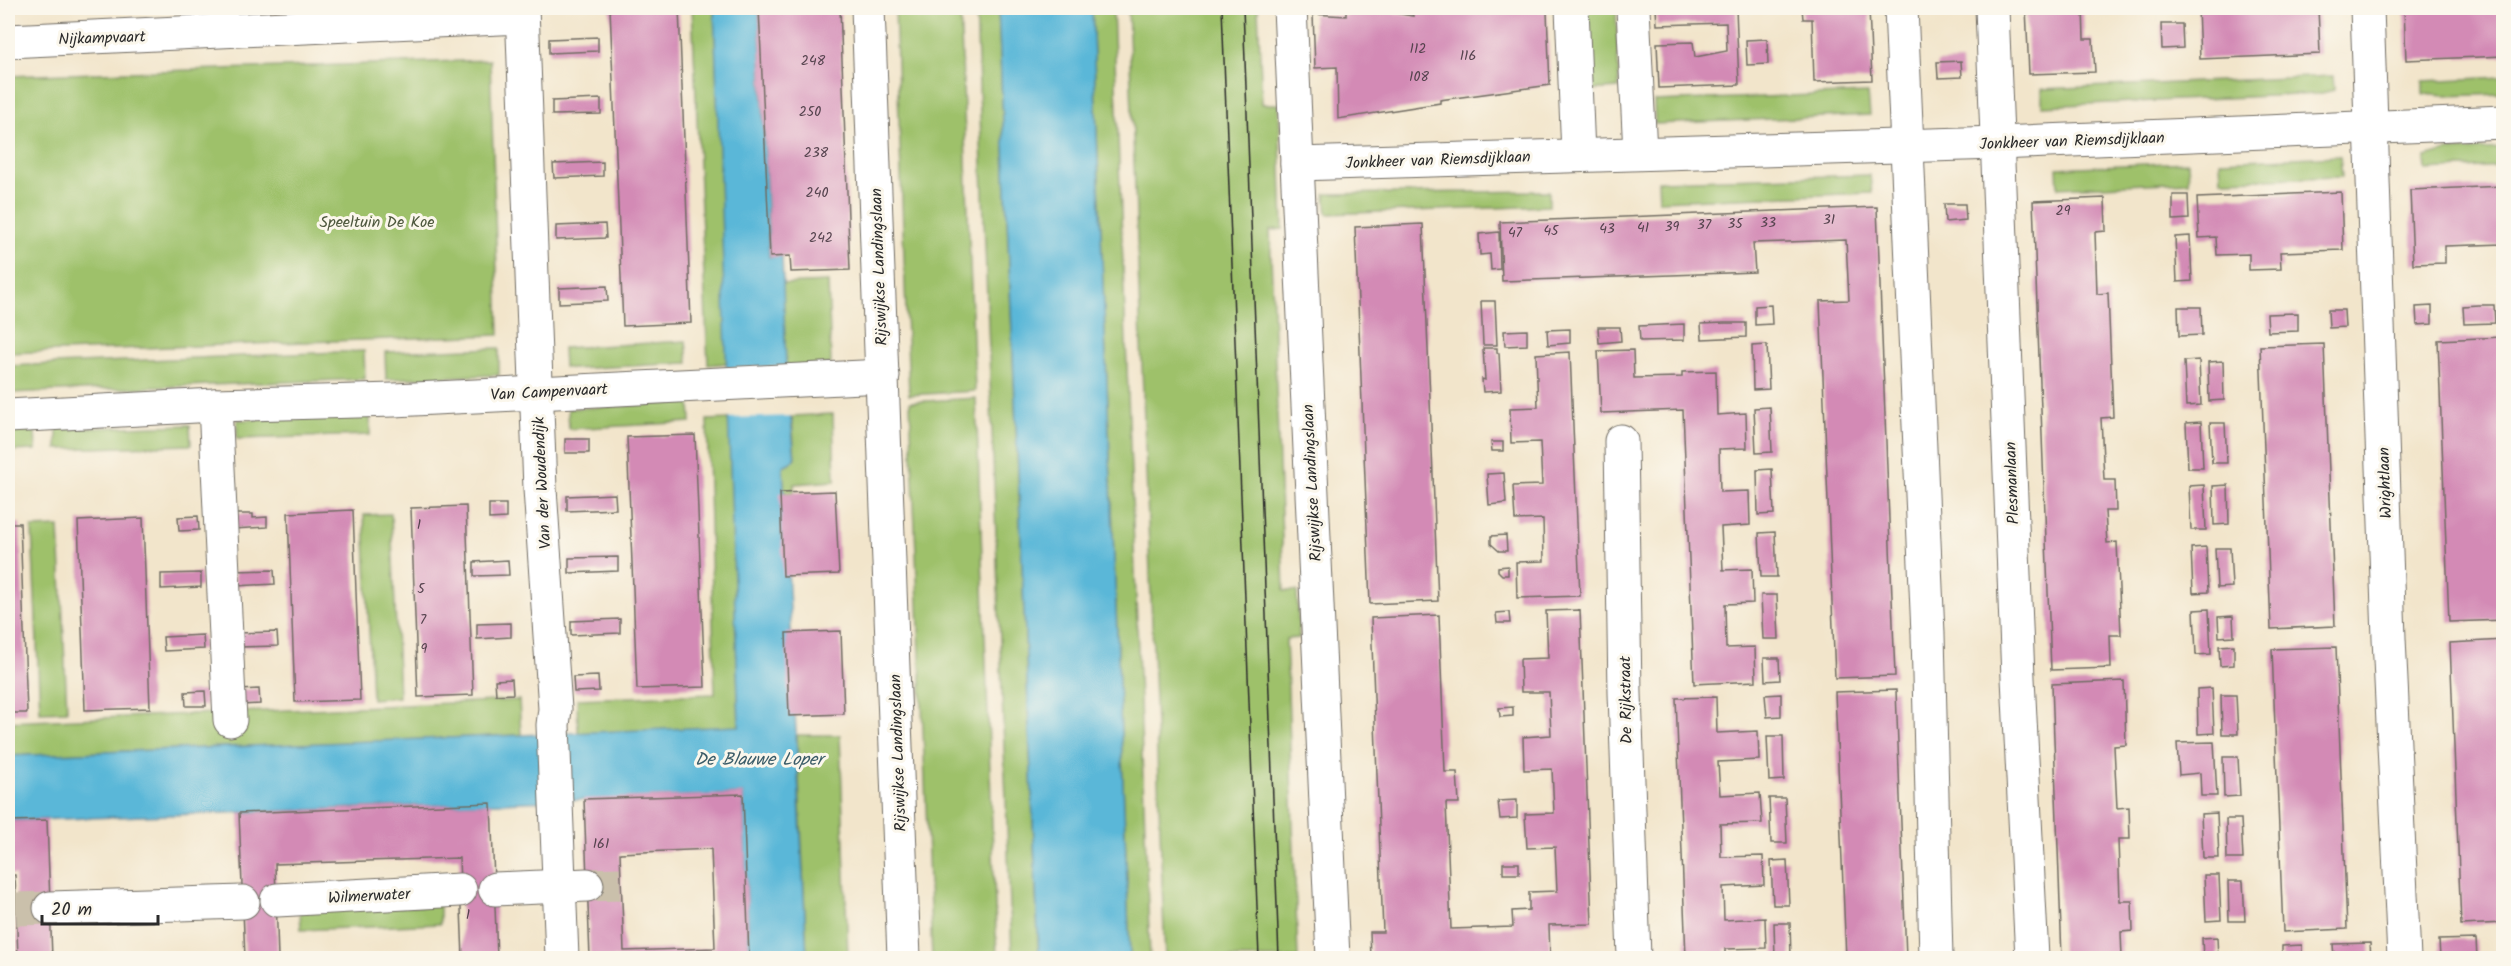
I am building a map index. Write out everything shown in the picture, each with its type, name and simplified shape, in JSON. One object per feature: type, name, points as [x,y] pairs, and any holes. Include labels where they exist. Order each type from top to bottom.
[{"type":"street","name":"Rijswijkse Landingslaan","points":[[868,8],[904,958]]},
{"type":"street","name":"Rijswijkse Landingslaan","points":[[1290,8],[1333,958]]},
{"type":"street","points":[[1572,8],[1578,154]]},
{"type":"street","points":[[1633,8],[1640,153]]},
{"type":"street","points":[[1901,8],[1930,667],[1936,958]]},
{"type":"street","name":"Plesmanlaan","points":[[1992,8],[2018,678],[2032,958]]},
{"type":"street","name":"Wrightlaan","points":[[2367,8],[2389,638],[2404,958]]},
{"type":"street","name":"Nijkampvaart","points":[[8,41],[196,20],[522,12]]},
{"type":"street","name":"Van der Woudendijk","points":[[522,12],[540,489],[555,709],[552,724],[556,809],[573,886],[562,958]]},
{"type":"street","name":"Jonkheer van Riemsdijklaan","points":[[1297,164],[1998,143],[2504,122]]},
{"type":"street","name":"Van Campenvaart","points":[[8,416],[883,376]]},
{"type":"street","points":[[215,405],[230,720]]},
{"type":"street","name":"De Rijkstraat","points":[[1621,441],[1624,693],[1634,958]]},
{"type":"street","points":[[495,890],[573,886]]},
{"type":"street","name":"Wilmerwater","points":[[277,900],[460,890]]},
{"type":"street","points":[[50,908],[243,902]]},
{"type":"green space","points":[[692,8],[714,8],[728,363],[708,365]]},
{"type":"green space","points":[[895,8],[960,8],[975,391],[909,395]]},
{"type":"green space","points":[[976,8],[998,8],[1039,958],[1012,958]]},
{"type":"green space","points":[[1092,8],[1113,8],[1150,958],[1130,958]]},
{"type":"green space","points":[[1128,8],[1258,8],[1262,104],[1279,104],[1283,229],[1270,230],[1284,591],[1297,591],[1299,638],[1286,639],[1298,958],[1165,958]]},
{"type":"green space","points":[[1586,8],[1616,8],[1619,88],[1589,90]]},
{"type":"green space","name":"Speeltuin De Koe","points":[[490,60],[499,335],[8,353],[8,76]]},
{"type":"green space","points":[[2333,76],[2334,90],[2318,94],[2042,106],[2042,89]]},
{"type":"green space","points":[[2503,77],[2503,94],[2445,96],[2423,94],[2423,81]]},
{"type":"green space","points":[[1868,93],[1870,115],[1655,124],[1654,101]]},
{"type":"green space","points":[[2503,148],[2503,166],[2426,170],[2425,157],[2448,151]]},
{"type":"green space","points":[[2340,156],[2342,177],[2221,180],[2220,161]]},
{"type":"green space","points":[[2188,162],[2189,182],[2058,188],[2057,168]]},
{"type":"green space","points":[[1870,175],[1872,193],[1659,201],[1658,181]]},
{"type":"green space","points":[[1549,191],[1549,206],[1327,214],[1325,194]]},
{"type":"green space","points":[[828,282],[831,364],[786,367],[782,284]]},
{"type":"green space","points":[[686,341],[688,363],[573,369],[564,367],[563,348]]},
{"type":"green space","points":[[499,348],[499,375],[386,379],[385,352]]},
{"type":"green space","points":[[364,351],[365,379],[8,393],[8,366]]},
{"type":"green space","points":[[976,398],[997,958],[932,958],[910,402]]},
{"type":"green space","points":[[690,402],[691,422],[569,429],[568,409]]},
{"type":"green space","points":[[833,414],[835,481],[794,484],[794,493],[784,493],[783,466],[795,460],[792,416]]},
{"type":"green space","points":[[370,415],[370,435],[237,439],[237,420]]},
{"type":"green space","points":[[730,419],[739,727],[578,733],[577,699],[715,694],[707,420]]},
{"type":"green space","points":[[190,425],[191,445],[57,449],[57,429]]},
{"type":"green space","points":[[35,431],[36,450],[8,451],[8,432]]},
{"type":"green space","points":[[391,514],[399,697],[372,699],[364,515]]},
{"type":"green space","points":[[59,527],[67,711],[40,712],[32,528]]},
{"type":"green space","points":[[519,700],[521,735],[8,756],[8,722]]},
{"type":"green space","points":[[797,735],[840,735],[848,958],[807,958]]},
{"type":"green space","points":[[440,905],[440,924],[301,930],[300,911]]},
{"type":"water","name":"De Blauwe Loper","points":[[714,8],[759,8],[769,257],[782,256],[786,367],[795,460],[783,466],[807,958],[749,958],[743,794],[8,821],[8,756],[739,726]]},
{"type":"water","points":[[998,8],[1092,8],[1130,958],[1039,958]]},
{"type":"pier","points":[[789,366],[795,416],[727,418],[725,368]]},
{"type":"building","points":[[610,8],[679,8],[691,323],[623,326]]},
{"type":"building","points":[[759,8],[840,8],[850,270],[791,272],[790,256],[770,257]]},
{"type":"building","points":[[1346,8],[1365,8],[1413,16],[1412,8],[1447,8],[1478,13],[1478,8],[1526,8],[1547,12],[1550,85],[1440,100],[1440,103],[1338,119],[1337,67],[1315,68],[1313,14],[1346,16]]},
{"type":"building","points":[[1656,8],[1736,8],[1739,85],[1659,88],[1657,43],[1693,42],[1695,57],[1727,51],[1726,23],[1657,25]]},
{"type":"building","points":[[1802,8],[1869,8],[1872,80],[1814,82],[1812,19],[1803,19]]},
{"type":"building","points":[[2026,8],[2083,8],[2084,39],[2093,39],[2095,72],[2029,74]]},
{"type":"building","points":[[2198,8],[2318,8],[2320,54],[2200,59]]},
{"type":"building","points":[[2404,8],[2504,8],[2504,56],[2406,60]]},
{"type":"building","points":[[2161,24],[2182,24],[2183,48],[2162,49]]},
{"type":"building","points":[[598,37],[598,51],[549,53],[549,39]]},
{"type":"building","points":[[1767,39],[1768,64],[1747,65],[1746,40]]},
{"type":"building","points":[[1961,61],[1962,77],[1938,78],[1937,62]]},
{"type":"building","points":[[601,99],[601,114],[552,115],[552,101]]},
{"type":"building","points":[[603,162],[603,176],[554,178],[553,164]]},
{"type":"building","points":[[2504,186],[2504,244],[2445,246],[2445,263],[2413,264],[2410,190]]},
{"type":"building","points":[[2341,192],[2343,250],[2280,252],[2281,269],[2249,270],[2249,254],[2217,255],[2216,237],[2199,238],[2197,198]]},
{"type":"building","points":[[2173,195],[2188,195],[2189,219],[2173,220]]},
{"type":"building","points":[[2105,198],[2106,231],[2095,232],[2097,294],[2108,293],[2113,417],[2101,418],[2104,480],[2115,480],[2116,511],[2105,511],[2107,543],[2117,542],[2121,635],[2110,635],[2111,668],[2051,670],[2033,201]]},
{"type":"building","points":[[1944,204],[1965,204],[1966,220],[1945,222]]},
{"type":"building","points":[[1877,207],[1895,676],[1835,678],[1820,301],[1849,300],[1846,240],[1753,243],[1755,272],[1502,281],[1500,222]]},
{"type":"building","points":[[605,224],[606,238],[556,240],[556,226]]},
{"type":"building","points":[[1423,224],[1438,601],[1370,604],[1355,227]]},
{"type":"building","points":[[1499,232],[1500,269],[1491,270],[1490,254],[1480,255],[1479,234]]},
{"type":"building","points":[[2190,236],[2192,281],[2177,282],[2175,237]]},
{"type":"building","points":[[607,286],[608,301],[559,303],[559,288]]},
{"type":"building","points":[[1481,301],[1495,301],[1497,345],[1483,345]]},
{"type":"building","points":[[1771,305],[1772,324],[1755,325],[1755,306]]},
{"type":"building","points":[[2494,305],[2495,323],[2464,324],[2463,306]]},
{"type":"building","points":[[2432,306],[2432,324],[2417,325],[2416,307]]},
{"type":"building","points":[[2178,307],[2201,307],[2202,335],[2179,336]]},
{"type":"building","points":[[2328,310],[2344,310],[2345,327],[2329,328]]},
{"type":"building","points":[[2298,313],[2298,331],[2268,332],[2267,314]]},
{"type":"building","points":[[1746,323],[1746,337],[1702,339],[1701,324]]},
{"type":"building","points":[[1684,324],[1684,340],[1640,341],[1639,326]]},
{"type":"building","points":[[1598,327],[1620,327],[1621,341],[1599,343]]},
{"type":"building","points":[[1570,329],[1570,343],[1548,345],[1547,330]]},
{"type":"building","points":[[1527,330],[1527,345],[1505,346],[1504,331]]},
{"type":"building","points":[[2502,337],[2504,620],[2449,622],[2438,340]]},
{"type":"building","points":[[2324,344],[2335,626],[2271,629],[2260,346]]},
{"type":"building","points":[[1767,345],[1769,389],[1753,390],[1752,346]]},
{"type":"building","points":[[1483,348],[1497,348],[1501,391],[1483,392],[1482,379],[1485,380]]},
{"type":"building","points":[[1633,350],[1634,378],[1682,377],[1682,372],[1716,371],[1717,415],[1746,413],[1747,448],[1719,449],[1720,492],[1749,491],[1750,525],[1721,527],[1723,570],[1752,569],[1753,603],[1725,604],[1726,648],[1755,647],[1756,681],[1694,684],[1683,410],[1601,413],[1598,351]]},
{"type":"building","points":[[1570,352],[1580,596],[1517,598],[1516,562],[1544,561],[1543,519],[1515,520],[1513,486],[1542,485],[1540,442],[1511,443],[1510,408],[1538,407],[1536,354]]},
{"type":"building","points":[[2199,360],[2201,405],[2186,406],[2184,361]]},
{"type":"building","points":[[2223,361],[2224,400],[2209,401],[2208,362]]},
{"type":"building","points":[[1770,407],[1772,452],[1756,453],[1754,408]]},
{"type":"building","points":[[2201,422],[2203,468],[2188,468],[2186,423]]},
{"type":"building","points":[[2210,423],[2225,423],[2227,463],[2212,463]]},
{"type":"building","points":[[695,435],[705,687],[637,689],[627,437]]},
{"type":"building","points":[[565,439],[589,439],[589,453],[565,453]]},
{"type":"building","points":[[1491,442],[1503,442],[1503,451],[1492,451]]},
{"type":"building","points":[[1772,469],[1774,514],[1758,515],[1757,470]]},
{"type":"building","points":[[1504,473],[1506,503],[1489,505],[1487,474]]},
{"type":"building","points":[[2204,485],[2206,530],[2191,530],[2189,486]]},
{"type":"building","points":[[2228,485],[2229,524],[2214,525],[2213,486]]},
{"type":"building","points":[[835,491],[839,574],[783,576],[780,493]]},
{"type":"building","points":[[615,494],[616,509],[567,511],[567,496]]},
{"type":"building","points":[[489,504],[506,504],[506,518],[489,519]]},
{"type":"building","points":[[466,506],[473,695],[418,697],[411,508]]},
{"type":"building","points":[[353,510],[360,700],[295,702],[288,513]]},
{"type":"building","points":[[233,514],[253,514],[253,518],[267,517],[267,527],[233,529]]},
{"type":"building","points":[[198,516],[199,530],[179,531],[178,517]]},
{"type":"building","points":[[143,518],[150,708],[85,710],[78,521]]},
{"type":"building","points":[[8,523],[20,523],[27,713],[8,713]]},
{"type":"building","points":[[1775,532],[1777,577],[1761,577],[1759,533]]},
{"type":"building","points":[[1506,535],[1507,551],[1499,551],[1491,544],[1491,536]]},
{"type":"building","points":[[2206,547],[2208,592],[2193,593],[2191,548]]},
{"type":"building","points":[[2215,548],[2230,548],[2232,587],[2217,588]]},
{"type":"building","points":[[618,557],[618,571],[569,573],[569,558]]},
{"type":"building","points":[[508,560],[509,575],[474,576],[474,562]]},
{"type":"building","points":[[1508,566],[1508,575],[1502,575],[1498,571],[1498,567]]},
{"type":"building","points":[[274,570],[275,584],[235,586],[235,571]]},
{"type":"building","points":[[201,573],[201,587],[161,589],[161,574]]},
{"type":"building","points":[[1761,595],[1777,595],[1779,639],[1763,639]]},
{"type":"building","points":[[2209,609],[2211,654],[2196,655],[2194,610]]},
{"type":"building","points":[[1580,610],[1592,924],[1549,925],[1550,958],[1371,958],[1370,932],[1383,932],[1371,618],[1439,615],[1445,772],[1457,772],[1459,803],[1446,803],[1451,929],[1513,927],[1512,911],[1529,910],[1529,892],[1557,891],[1555,847],[1527,848],[1525,814],[1554,813],[1552,769],[1524,770],[1523,737],[1551,735],[1549,692],[1521,692],[1520,659],[1548,658],[1546,611]]},
{"type":"building","points":[[1509,612],[1510,623],[1497,623],[1496,613]]},
{"type":"building","points":[[2233,616],[2234,636],[2219,637],[2218,617]]},
{"type":"building","points":[[620,619],[620,633],[571,635],[571,621]]},
{"type":"building","points":[[511,623],[511,637],[477,639],[477,624]]},
{"type":"building","points":[[841,631],[844,714],[789,716],[786,633]]},
{"type":"building","points":[[277,632],[278,646],[238,647],[237,633]]},
{"type":"building","points":[[203,635],[204,649],[164,651],[163,637]]},
{"type":"building","points":[[2504,640],[2504,923],[2461,925],[2450,643]]},
{"type":"building","points":[[2234,645],[2234,665],[2220,666],[2219,646]]},
{"type":"building","points":[[2336,647],[2347,929],[2283,932],[2272,649]]},
{"type":"building","points":[[1764,658],[1779,658],[1780,680],[1765,681]]},
{"type":"building","points":[[598,676],[599,691],[574,692],[573,677]]},
{"type":"building","points":[[512,679],[513,694],[496,695],[495,680]]},
{"type":"building","points":[[2124,681],[2126,745],[2114,746],[2117,808],[2129,807],[2130,839],[2118,839],[2120,901],[2132,901],[2133,931],[2121,932],[2122,958],[2062,958],[2052,684]]},
{"type":"building","points":[[2212,688],[2214,733],[2198,734],[2197,689]]},
{"type":"building","points":[[259,689],[260,704],[240,705],[239,690]]},
{"type":"building","points":[[1896,690],[1906,958],[1846,958],[1835,692]]},
{"type":"building","points":[[205,691],[206,706],[186,706],[185,692]]},
{"type":"building","points":[[1781,694],[1781,716],[1767,717],[1765,695]]},
{"type":"building","points":[[2221,695],[2236,695],[2238,734],[2222,734]]},
{"type":"building","points":[[1716,697],[1717,733],[1758,731],[1759,760],[1718,762],[1720,795],[1760,793],[1762,823],[1720,824],[1721,857],[1763,856],[1764,885],[1723,887],[1724,920],[1765,918],[1766,948],[1725,949],[1725,958],[1686,958],[1676,698]]},
{"type":"building","points":[[1513,707],[1513,716],[1500,717],[1499,708]]},
{"type":"building","points":[[1767,736],[1783,736],[1784,780],[1769,781]]},
{"type":"building","points":[[2214,742],[2217,796],[2201,796],[2200,773],[2179,775],[2177,743]]},
{"type":"building","points":[[2223,757],[2238,757],[2240,796],[2224,797]]},
{"type":"building","points":[[743,794],[749,958],[590,958],[584,799]],"holes":[[[711,849],[715,948],[624,951],[620,853]]]},
{"type":"building","points":[[1769,798],[1785,798],[1787,843],[1771,843]]},
{"type":"building","points":[[1517,800],[1517,818],[1500,819],[1498,801]]},
{"type":"building","points":[[491,803],[497,958],[463,958],[459,858],[275,864],[278,958],[245,958],[239,813]]},
{"type":"building","points":[[2217,813],[2219,858],[2203,858],[2201,814]]},
{"type":"building","points":[[2226,819],[2241,819],[2243,859],[2227,859]]},
{"type":"building","points":[[47,820],[52,958],[18,958],[15,875],[8,875],[8,821]]},
{"type":"building","points":[[1787,860],[1789,905],[1773,905],[1771,861]]},
{"type":"building","points":[[1503,863],[1519,863],[1519,874],[1503,874]]},
{"type":"building","points":[[2204,875],[2219,875],[2221,920],[2206,921]]},
{"type":"building","points":[[2228,881],[2243,881],[2245,921],[2229,921]]},
{"type":"building","points":[[1774,923],[1790,923],[1791,958],[1775,958]]},
{"type":"building","points":[[2217,937],[2218,958],[2203,958],[2202,938]]},
{"type":"building","points":[[2476,939],[2477,958],[2440,958],[2439,940]]},
{"type":"building","points":[[2370,943],[2371,958],[2334,958],[2333,944]]},
{"type":"building","points":[[2302,945],[2302,958],[2282,958],[2282,946]]},
{"type":"tunnel","points":[[587,885],[621,884]]},
{"type":"tunnel","points":[[16,909],[50,908]]},
{"type":"tram line","points":[[1222,8],[1259,958]]},
{"type":"tram line","points":[[1243,8],[1279,958]]}]
